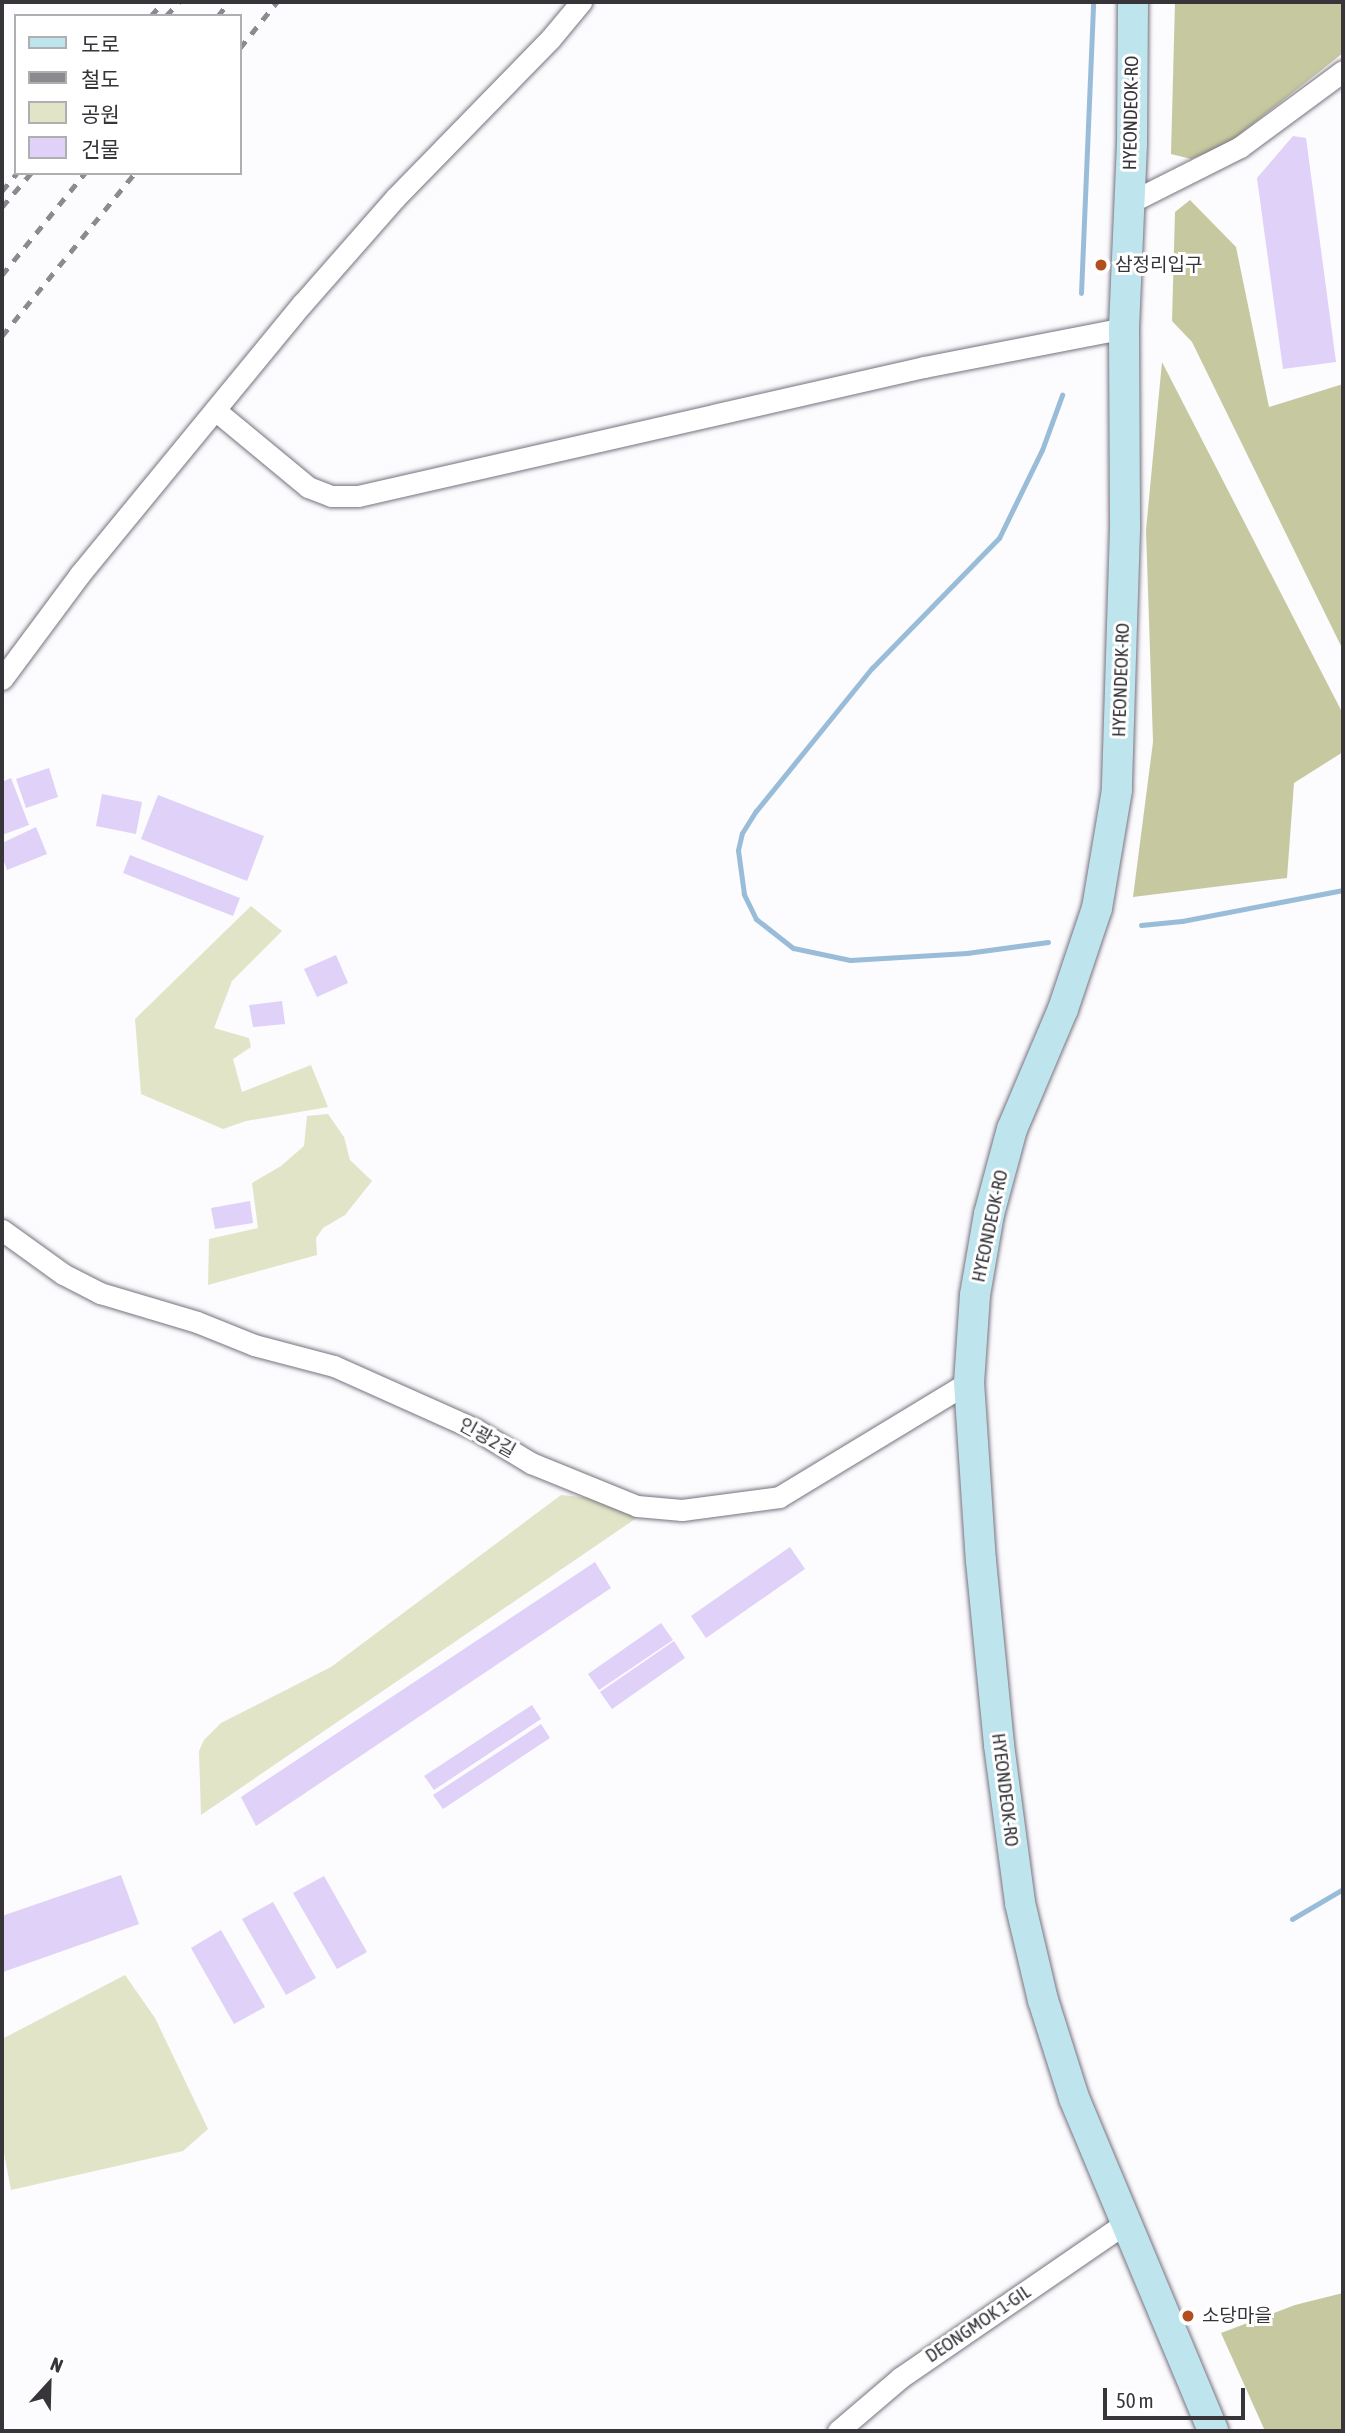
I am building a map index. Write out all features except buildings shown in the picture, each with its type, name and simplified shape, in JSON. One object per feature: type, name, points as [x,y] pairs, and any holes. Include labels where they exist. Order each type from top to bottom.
[{"type":"main road","name":"HYEONDEOK-RO","points":[[1133,2],[1132,144],[1127,204],[1124,328],[1125,529],[1117,790],[1097,908],[1063,1009],[1012,1129],[989,1214],[975,1295],[969,1382],[981,1561],[996,1719],[1020,1903],[1043,2000],[1074,2098],[1124,2224],[1213,2431]]},
{"type":"street","points":[[2,679],[80,574],[395,198],[551,38],[581,2]]},
{"type":"street","points":[[1127,204],[1240,148],[1343,71]]},
{"type":"street","points":[[215,410],[308,487],[331,496],[358,496],[924,367],[1124,328]]},
{"type":"street","name":"인광2길","points":[[2,1230],[63,1274],[100,1293],[197,1322],[254,1345],[334,1366],[475,1429],[531,1463],[637,1506],[682,1510],[779,1497],[969,1382]]},
{"type":"street","name":"DEONGMOK 1-GIL","points":[[838,2431],[900,2378],[1124,2224]]},
{"type":"green space","points":[[1175,2],[1343,2],[1343,53],[1226,145],[1191,159],[1171,154]]},
{"type":"green space","points":[[1190,200],[1236,247],[1269,407],[1343,384],[1343,650],[1192,342],[1172,321],[1175,212]]},
{"type":"green space","points":[[1162,362],[1343,714],[1343,752],[1294,783],[1287,878],[1133,897],[1153,742],[1146,530]]},
{"type":"green space","points":[[251,906],[282,931],[232,981],[214,1028],[249,1038],[251,1047],[233,1059],[242,1092],[311,1065],[328,1107],[246,1121],[223,1129],[141,1094],[135,1019]]},
{"type":"green space","points":[[328,1114],[344,1137],[350,1160],[372,1181],[345,1215],[323,1228],[316,1238],[317,1255],[208,1285],[209,1239],[258,1228],[252,1183],[281,1166],[304,1146],[307,1116]]},
{"type":"green space","points":[[561,1495],[592,1498],[638,1517],[201,1815],[199,1751],[204,1740],[221,1723],[331,1667]]},
{"type":"green space","points":[[125,1975],[155,2018],[208,2129],[183,2151],[11,2190],[2,2142],[2,2039]]},
{"type":"green space","points":[[1343,2293],[1343,2431],[1265,2431],[1221,2333],[1295,2305]]},
{"type":"waterway","points":[[1081,293],[1093,2]]},
{"type":"waterway","points":[[1048,942],[967,953],[850,960],[793,948],[756,919],[744,894],[738,850],[742,833],[756,811],[872,668],[999,538],[1042,450],[1062,395]]},
{"type":"waterway","points":[[1141,925],[1182,921],[1343,890]]},
{"type":"waterway","points":[[1292,1919],[1343,1889]]},
{"type":"railway","points":[[153,14],[163,2]]},
{"type":"railway","points":[[168,14],[179,2]]},
{"type":"railway","points":[[220,14],[229,2]]},
{"type":"railway","points":[[242,46],[277,2]]},
{"type":"railway","points":[[2,191],[15,175]]},
{"type":"railway","points":[[2,207],[29,175]]},
{"type":"railway","points":[[2,275],[83,175]]},
{"type":"railway","points":[[2,336],[133,175]]},
{"type":"place","name":"삼정리입구","points":[[1101,265]]},
{"type":"place","name":"소당마을","points":[[1188,2316]]}]
